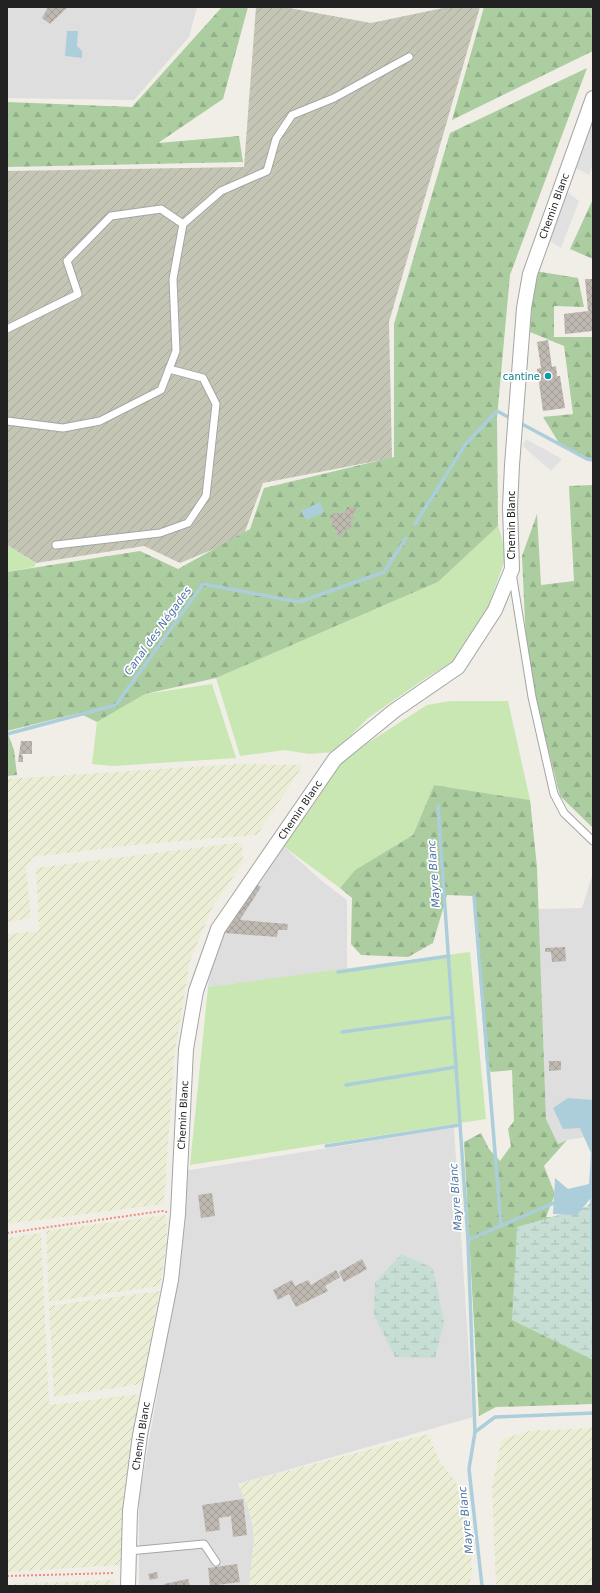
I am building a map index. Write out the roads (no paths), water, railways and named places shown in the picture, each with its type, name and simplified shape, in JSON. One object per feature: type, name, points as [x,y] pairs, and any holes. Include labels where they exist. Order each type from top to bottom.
[{"type":"street","name":"Chemin Blanc","points":[[128,1579],[130,1511],[140,1435],[171,1280],[178,1214],[186,1049],[196,991],[218,929],[335,758],[394,711],[458,667],[495,610],[512,569],[510,507],[524,308],[530,274],[593,98]]},
{"type":"lane","points":[[7,421],[63,428],[100,421],[161,390],[176,351],[173,279],[183,224],[221,191],[267,171],[276,139],[292,115],[334,98],[409,57]]},
{"type":"lane","points":[[7,329],[78,294],[66,261],[111,216],[161,209],[183,224]]},
{"type":"lane","points":[[56,545],[160,533],[188,523],[206,496],[216,404],[204,378],[169,369]]},
{"type":"lane","points":[[512,569],[532,697],[554,794],[564,813],[593,840]]},
{"type":"lane","points":[[129,1551],[204,1544],[216,1562]]},
{"type":"water","points":[[67,31],[78,31],[77,46],[82,51],[82,58],[65,56]]},
{"type":"water","points":[[320,502],[324,512],[306,520],[301,511]]},
{"type":"water","points":[[568,1098],[593,1100],[593,1198],[590,1199],[577,1215],[553,1214],[555,1178],[568,1189],[589,1184],[591,1153],[580,1128],[563,1129],[553,1108]]},
{"type":"waterway","name":"Canal des Négades","points":[[415,524],[465,445],[497,411],[510,418]]},
{"type":"waterway","points":[[522,424],[587,459],[593,460]]},
{"type":"waterway","name":"Canal des Négades","points":[[7,734],[116,705],[203,584],[299,602],[384,572],[406,538]]},
{"type":"waterway","name":"Mayre Blanc","points":[[438,806],[468,1240],[475,1432],[469,1469],[482,1586]]},
{"type":"waterway","points":[[474,896],[501,1225]]},
{"type":"waterway","points":[[338,972],[449,956]]},
{"type":"waterway","points":[[342,1032],[453,1017]]},
{"type":"waterway","points":[[346,1085],[456,1067]]},
{"type":"waterway","points":[[326,1146],[460,1125]]},
{"type":"waterway","points":[[592,1195],[593,1300]]},
{"type":"waterway","points":[[468,1240],[556,1202]]},
{"type":"waterway","points":[[475,1432],[495,1417],[593,1413]]},
{"type":"place","name":"cantine","points":[[548,376]]}]
